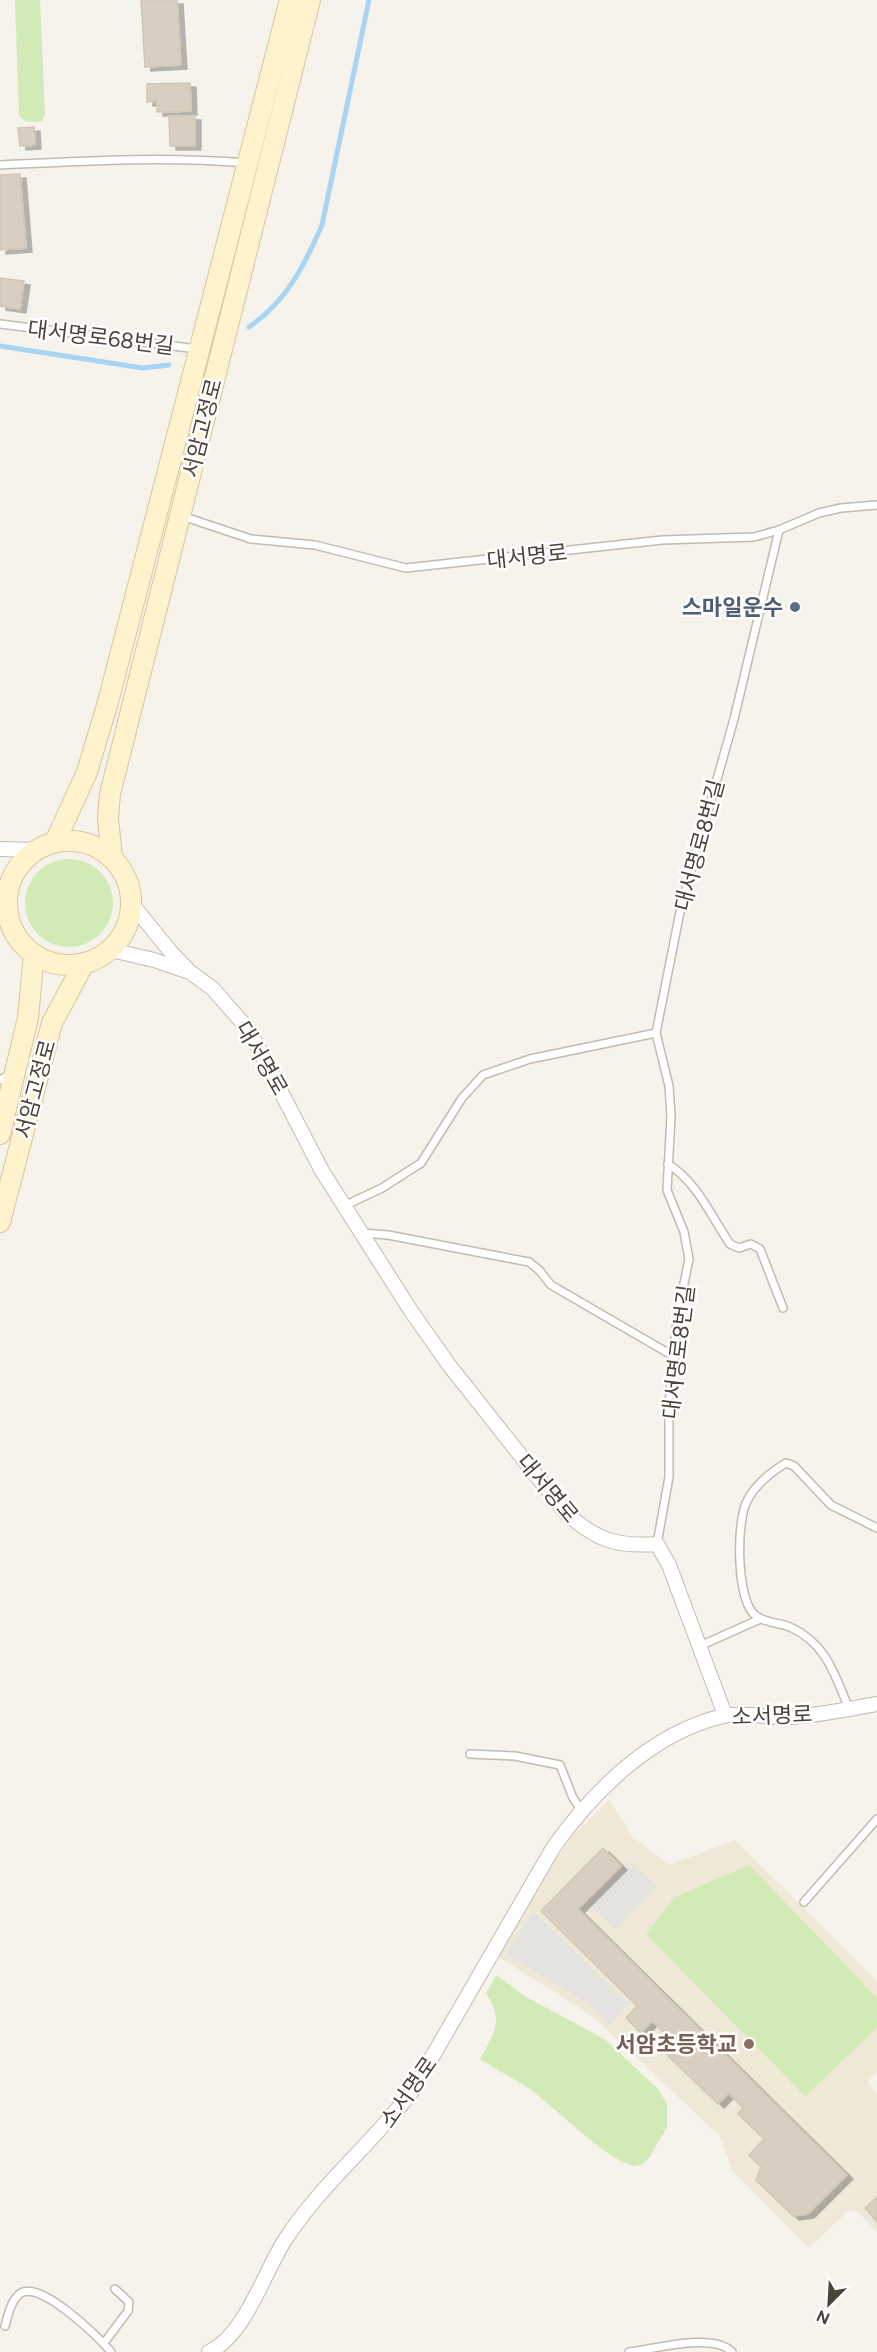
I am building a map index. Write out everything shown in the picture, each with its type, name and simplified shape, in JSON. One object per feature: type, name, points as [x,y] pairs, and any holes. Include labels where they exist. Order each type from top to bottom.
[{"type":"main road","name":"서암고정로","points":[[55,842],[87,772],[108,702],[290,0]]},
{"type":"main road","name":"서암고정로","points":[[112,858],[108,818],[110,794],[310,0]]},
{"type":"main road","points":[[76,841],[95,846],[112,858],[124,874],[131,894],[131,914],[124,934],[111,950],[93,961],[73,965],[53,963],[34,954],[14,931],[10,922],[3,895],[21,863],[36,850],[55,842],[76,841]]},
{"type":"main road","name":"서암고정로","points":[[0,1134],[8,1076],[28,1018],[34,954]]},
{"type":"main road","name":"서암고정로","points":[[0,1222],[52,1023],[84,963]]},
{"type":"street","points":[[0,849],[36,850]]},
{"type":"street","name":"대서명로","points":[[131,903],[147,925],[190,972],[212,988],[249,1030],[344,1206],[449,1365],[566,1513],[585,1530],[600,1538],[638,1545],[657,1544]]},
{"type":"street","points":[[111,950],[154,960],[190,972]]},
{"type":"street","points":[[657,1544],[669,1565],[725,1715]]},
{"type":"street","name":"소서명로","points":[[217,2351],[242,2317],[284,2241],[311,2202],[387,2125],[413,2090],[553,1848],[582,1811],[628,1764],[666,1740],[725,1715],[790,1717],[877,1704]]},
{"type":"lane","points":[[0,165],[129,159],[200,159],[249,164]]},
{"type":"lane","name":"대서명로68번길","points":[[0,324],[201,350]]},
{"type":"lane","name":"대서명로","points":[[179,515],[251,539],[315,545],[406,568],[662,540],[737,539],[778,530],[819,513],[877,505]]},
{"type":"lane","name":"대서명로8번길","points":[[657,1544],[669,1477],[669,1403],[677,1318],[689,1259],[684,1232],[667,1191],[671,1142],[669,1086],[656,1033],[684,897],[734,719],[778,530]]},
{"type":"lane","points":[[344,1206],[382,1188],[421,1163],[462,1098],[483,1075],[530,1059],[656,1033]]},
{"type":"lane","points":[[668,1164],[682,1172],[692,1184],[730,1244],[739,1248],[751,1244],[760,1249],[783,1308]]},
{"type":"lane","points":[[362,1233],[388,1235],[529,1262],[539,1270],[551,1286],[675,1357]]},
{"type":"lane","points":[[700,1646],[760,1619],[749,1606],[741,1580],[741,1520],[747,1501],[760,1483],[774,1470],[786,1462],[794,1466],[831,1505],[877,1527]]},
{"type":"lane","name":"소서명로","points":[[760,1619],[787,1626],[810,1638],[821,1649],[849,1709]]},
{"type":"lane","points":[[470,1754],[515,1756],[560,1766],[573,1798],[582,1811]]},
{"type":"lane","points":[[804,1902],[877,1819]]},
{"type":"lane","points":[[104,2343],[128,2310],[129,2302],[115,2289]]},
{"type":"lane","points":[[5,2326],[13,2302],[20,2293],[28,2291],[54,2302],[104,2343],[111,2352]]},
{"type":"lane","points":[[629,2352],[705,2341],[726,2345],[732,2352]]},
{"type":"shaded area","name":"서암초등학교","points":[[609,1800],[632,1836],[669,1865],[735,1840],[877,1981],[877,2072],[867,2082],[877,2093],[877,2232],[857,2211],[849,2210],[809,2248],[732,2170],[720,2136],[592,2016],[499,1957],[556,1859],[575,1833]]},
{"type":"shaded area","points":[[630,1861],[657,1887],[615,1930],[588,1904]]},
{"type":"shaded area","points":[[533,1911],[629,2004],[609,2025],[587,2003],[506,1954]]},
{"type":"green space","points":[[15,0],[40,0],[45,115],[42,121],[26,122],[19,116]]},
{"type":"green space","points":[[69,859],[86,863],[100,872],[109,886],[113,903],[109,920],[100,934],[86,943],[69,947],[52,943],[38,934],[29,920],[25,903],[29,886],[38,872],[52,863]]},
{"type":"green space","points":[[749,1865],[877,1998],[877,2028],[805,2096],[646,1934],[675,1897]]},
{"type":"green space","points":[[496,1975],[528,1998],[606,2040],[659,2090],[667,2104],[667,2127],[649,2158],[641,2165],[633,2166],[622,2162],[600,2148],[530,2089],[480,2059],[495,2026],[495,2011],[486,1993]]},
{"type":"building","points":[[141,0],[177,0],[181,65],[145,67]]},
{"type":"building","points":[[190,83],[191,111],[157,112],[157,101],[147,102],[147,84]]},
{"type":"building","points":[[169,116],[195,116],[195,146],[170,146]]},
{"type":"building","points":[[34,127],[35,145],[20,146],[18,128]]},
{"type":"building","points":[[20,174],[26,248],[0,250],[0,175]]},
{"type":"building","points":[[0,278],[24,281],[20,309],[0,306]]},
{"type":"building","points":[[603,1848],[621,1866],[578,1909],[847,2175],[808,2214],[793,2216],[756,2180],[761,2167],[749,2155],[764,2139],[738,2114],[743,2108],[729,2093],[718,2104],[667,2055],[677,2045],[652,2021],[641,2033],[626,2018],[637,2006],[541,1911]]},
{"type":"building","points":[[877,2197],[877,2222],[865,2208]]},
{"type":"waterway","points":[[249,327],[274,306],[293,282],[322,225],[369,0]]},
{"type":"waterway","points":[[0,346],[143,368],[169,365]]},
{"type":"place","name":"스마일운수","points":[[795,607]]},
{"type":"place","name":"서암초등학교","points":[[749,2044]]}]
